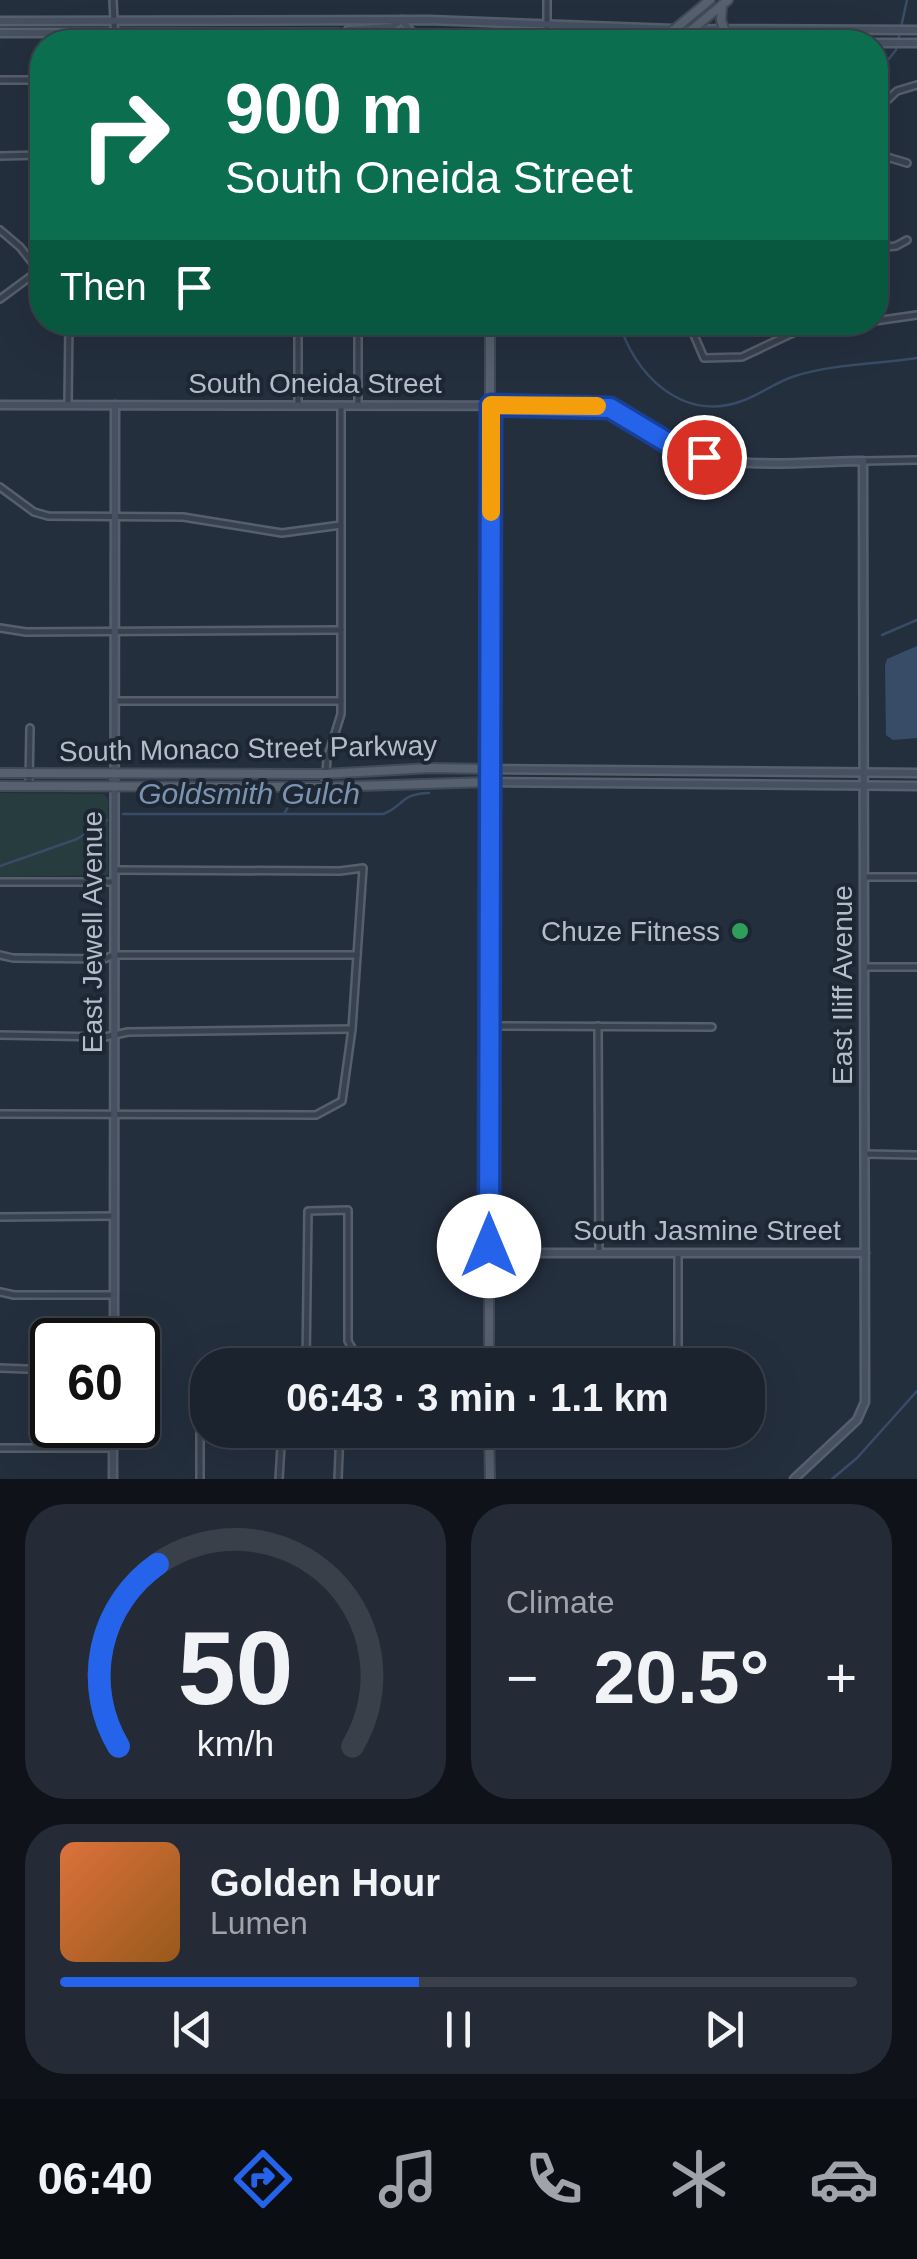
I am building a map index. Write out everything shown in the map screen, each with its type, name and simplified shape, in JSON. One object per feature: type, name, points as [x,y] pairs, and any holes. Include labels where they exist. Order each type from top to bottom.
[{"type":"main road","points":[[674,30],[710,0]]},
{"type":"main road","points":[[692,30],[724,2]]},
{"type":"main road","points":[[724,2],[720,20],[724,30]]},
{"type":"main road","points":[[489,1348],[490,335]]},
{"type":"main road","name":"South Monaco Street Parkway","points":[[0,774],[325,774],[490,769]]},
{"type":"main road","name":"South Monaco Street Parkway","points":[[0,786],[326,787],[490,782]]},
{"type":"main road","points":[[489,1448],[490,1479]]},
{"type":"street","points":[[114,0],[115,30]]},
{"type":"street","points":[[546,30],[547,0]]},
{"type":"street","points":[[355,30],[394,26],[402,20]]},
{"type":"street","points":[[402,20],[410,30]]},
{"type":"street","points":[[0,21],[402,20],[674,30],[917,30]]},
{"type":"street","points":[[0,33],[30,32]]},
{"type":"street","points":[[888,43],[917,43]]},
{"type":"street","points":[[0,80],[30,80]]},
{"type":"street","points":[[888,100],[897,91],[917,85]]},
{"type":"street","points":[[0,156],[30,156]]},
{"type":"street","points":[[888,157],[907,163]]},
{"type":"street","points":[[0,230],[30,258]]},
{"type":"street","points":[[888,247],[906,240]]},
{"type":"street","points":[[0,299],[30,279]]},
{"type":"street","points":[[888,319],[917,315]]},
{"type":"street","points":[[68,404],[69,335]]},
{"type":"street","points":[[298,335],[298,405]]},
{"type":"street","points":[[358,335],[358,405]]},
{"type":"street","points":[[694,335],[704,358],[729,360],[788,335]]},
{"type":"street","name":"South Oneida Street","points":[[0,405],[610,408],[677,447],[720,460],[917,460]]},
{"type":"street","name":"East Jewell Avenue","points":[[114,405],[114,1318]]},
{"type":"street","points":[[326,787],[328,753],[339,724],[341,701],[341,405]]},
{"type":"street","name":"East Iliff Avenue","points":[[794,1479],[847,1431],[864,1409],[863,461]]},
{"type":"street","points":[[0,488],[34,512],[48,516],[213,519],[282,533],[340,526]]},
{"type":"street","points":[[0,628],[26,632],[341,630]]},
{"type":"street","points":[[115,701],[341,701]]},
{"type":"street","points":[[29,786],[30,728]]},
{"type":"street","name":"South Monaco Street Parkway","points":[[490,769],[917,773]]},
{"type":"street","name":"South Monaco Street Parkway","points":[[490,782],[917,786]]},
{"type":"street","points":[[0,1114],[316,1115],[342,1101],[352,1029],[363,868],[114,870]]},
{"type":"street","points":[[864,877],[917,877]]},
{"type":"street","points":[[0,882],[114,882]]},
{"type":"street","points":[[0,955],[104,959],[114,955],[357,955]]},
{"type":"street","points":[[864,967],[917,967]]},
{"type":"street","points":[[489,1026],[712,1027]]},
{"type":"street","points":[[598,1026],[599,1253]]},
{"type":"street","points":[[0,1035],[352,1029]]},
{"type":"street","points":[[864,1154],[917,1155]]},
{"type":"street","points":[[306,1348],[308,1211],[348,1210],[348,1341],[351,1348]]},
{"type":"street","points":[[0,1217],[114,1216]]},
{"type":"street","name":"South Jasmine Street","points":[[489,1253],[865,1253]]},
{"type":"street","points":[[678,1253],[678,1348]]},
{"type":"street","points":[[0,1292],[114,1295]]},
{"type":"street","points":[[0,1368],[30,1369]]},
{"type":"street","points":[[0,1448],[30,1448]]},
{"type":"street","points":[[113,1448],[113,1479]]},
{"type":"street","points":[[200,1448],[200,1479]]},
{"type":"street","points":[[279,1479],[281,1448]]},
{"type":"street","points":[[338,1479],[339,1448]]},
{"type":"green space","points":[[0,793],[104,794],[108,800],[108,875],[0,877]]},
{"type":"water","points":[[917,646],[917,738],[893,740],[886,735],[885,666],[887,659]]},
{"type":"waterway","points":[[888,60],[896,50],[907,0]]},
{"type":"waterway","points":[[624,335],[648,375],[679,399],[698,405],[739,402],[810,372],[917,358]]},
{"type":"waterway","name":"Goldsmith Gulch","points":[[882,635],[917,620]]},
{"type":"waterway","points":[[284,814],[296,793]]},
{"type":"waterway","name":"Goldsmith Gulch","points":[[123,814],[383,814],[407,798],[429,793]]},
{"type":"waterway","name":"Goldsmith Gulch","points":[[0,866],[77,839],[107,820]]},
{"type":"waterway","points":[[832,1479],[857,1458],[917,1391]]},
{"type":"slow traffic","points":[[491,512],[491,405],[597,406]]},
{"type":"place","name":"Chuze Fitness","points":[[740,931]]},
{"type":"route","points":[[489,1246],[491,405],[610,408],[670,444],[704,457]]}]
